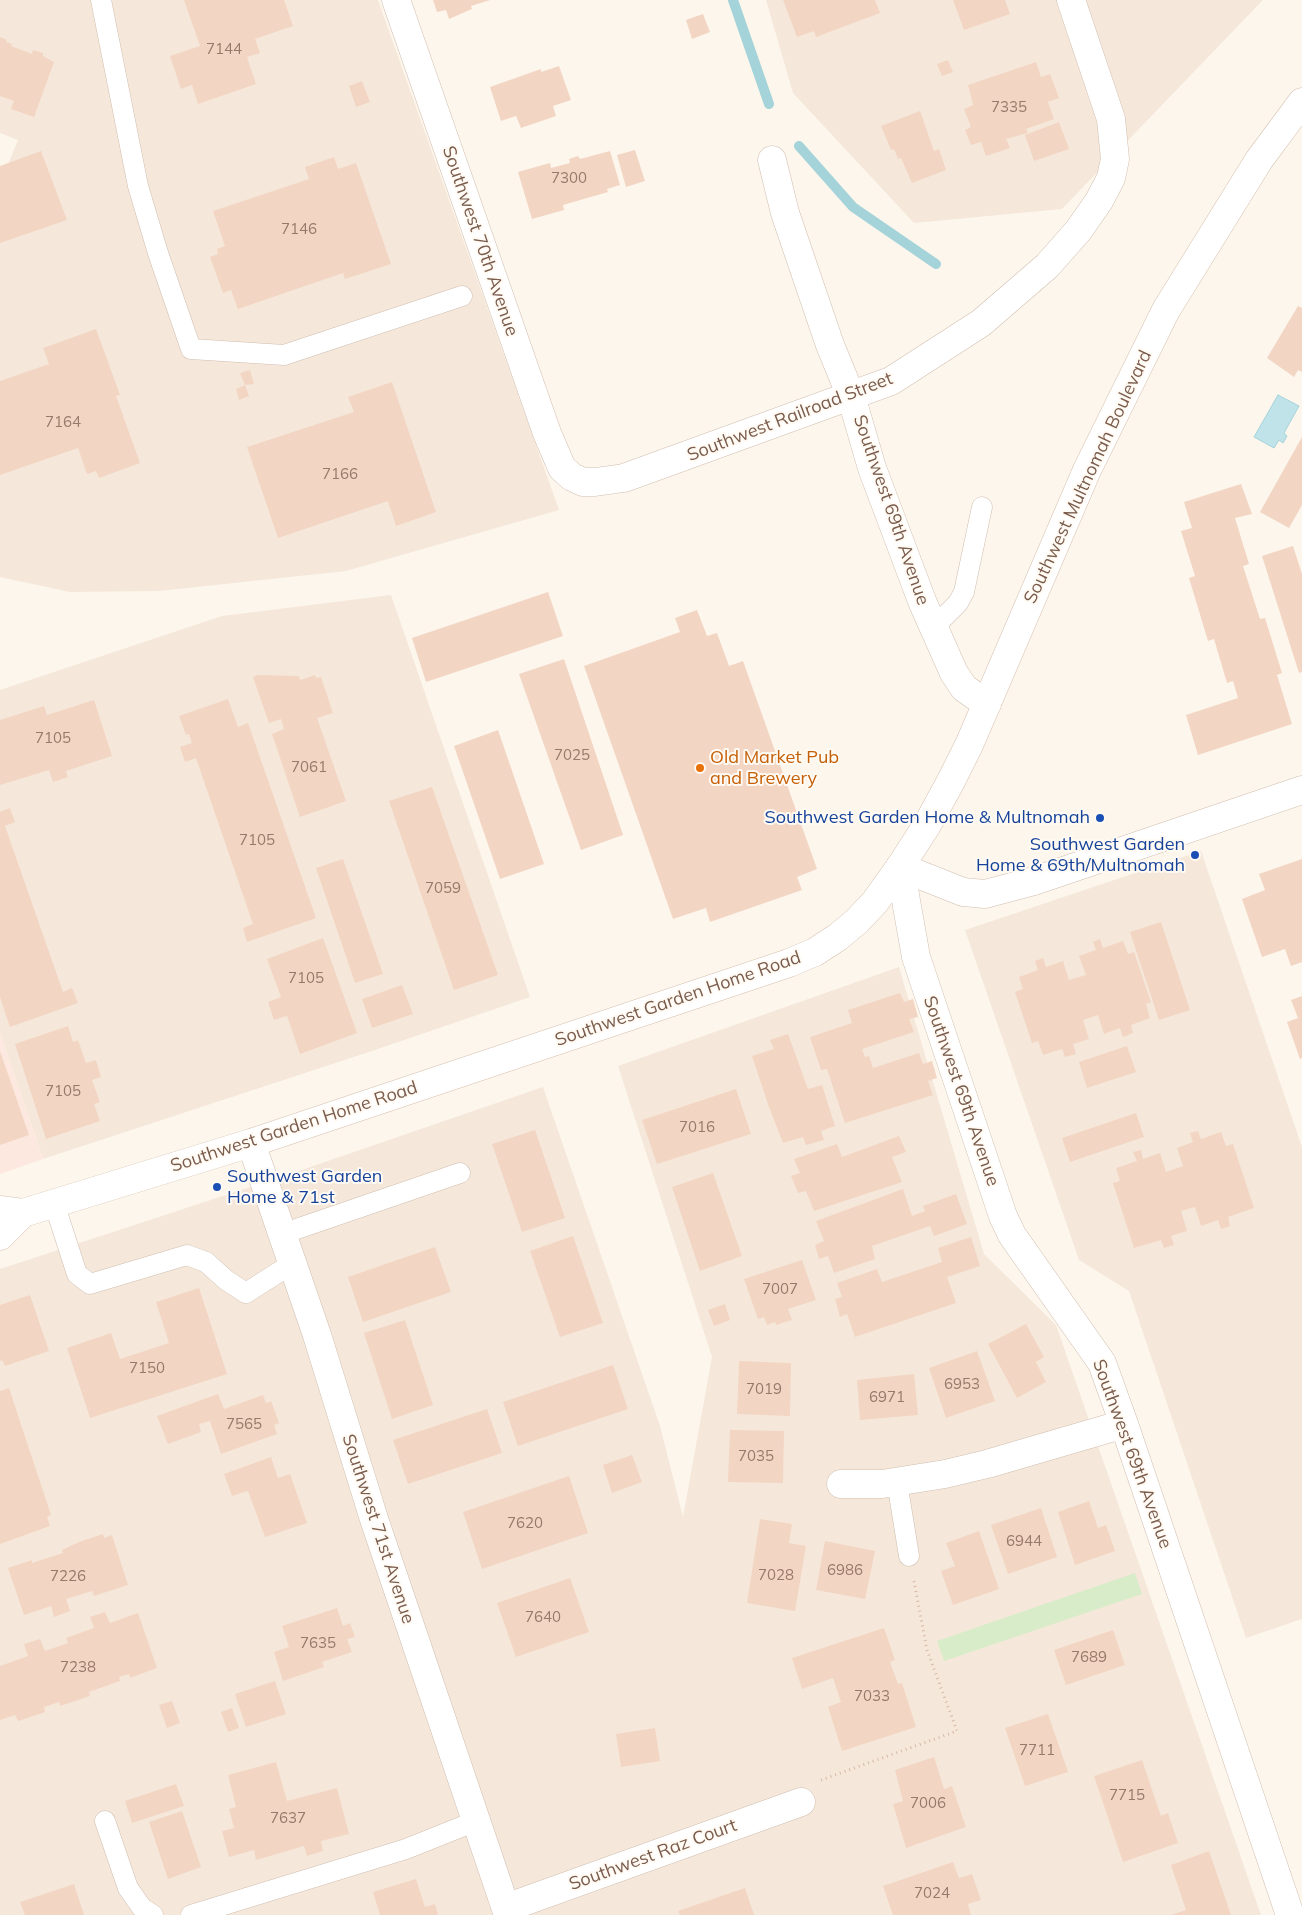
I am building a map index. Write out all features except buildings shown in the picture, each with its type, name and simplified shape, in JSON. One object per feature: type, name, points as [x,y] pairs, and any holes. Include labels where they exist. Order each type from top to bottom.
[{"type":"street","name":"Southwest 70th Avenue","points":[[396,0],[547,433],[562,468],[572,477]]},
{"type":"street","name":"Southwest Railroad Street","points":[[572,477],[583,482],[624,478],[891,381],[981,323],[1047,266],[1078,231],[1099,201],[1111,178],[1115,159],[1111,119],[1071,0]]},
{"type":"street","name":"Southwest Multnomah Boulevard","points":[[900,867],[928,825],[969,745],[1087,470],[1166,310],[1260,160],[1302,102]]},
{"type":"street","name":"Southwest 69th Avenue","points":[[772,160],[788,222],[830,345],[851,396],[872,468],[934,628],[954,673],[964,688],[987,704]]},
{"type":"street","points":[[900,867],[963,892],[986,894],[1034,881],[1302,790]]},
{"type":"street","name":"Southwest 69th Avenue","points":[[900,867],[916,957],[1002,1216],[1012,1235],[1102,1363],[1290,1915]]},
{"type":"street","name":"Southwest Garden Home Road","points":[[0,1236],[11,1212],[54,1203],[251,1143],[789,963],[814,952],[838,937],[858,921],[875,902],[900,867]]},
{"type":"street","name":"Southwest 71st Avenue","points":[[251,1143],[293,1263],[374,1519],[507,1912]]},
{"type":"street","points":[[841,1484],[882,1484],[945,1474],[987,1464],[1124,1424]]},
{"type":"street","name":"Southwest Raz Court","points":[[507,1912],[801,1802]]},
{"type":"lane","points":[[101,0],[138,186],[191,349],[284,355],[462,296]]},
{"type":"lane","points":[[934,628],[958,603],[964,592],[982,507]]},
{"type":"lane","points":[[282,1234],[460,1173]]},
{"type":"lane","points":[[54,1203],[77,1274],[90,1284],[187,1255],[206,1262],[226,1280],[246,1293],[293,1263]]},
{"type":"lane","points":[[897,1482],[909,1556]]},
{"type":"lane","points":[[105,1821],[128,1888],[142,1908],[153,1915]]},
{"type":"lane","points":[[191,1915],[406,1849],[476,1821]]},
{"type":"path","points":[[801,1802],[807,1785],[957,1731],[927,1650],[909,1556]]},
{"type":"shaded area","points":[[0,0],[378,0],[559,510],[346,571],[159,591],[70,592],[0,577],[0,184],[18,140],[0,133]]},
{"type":"shaded area","points":[[766,0],[1263,0],[1062,209],[914,223],[793,93]]},
{"type":"shaded area","points":[[391,595],[530,997],[43,1159],[0,1033],[0,690],[222,616]]},
{"type":"shaded area","points":[[1201,851],[1302,1147],[1302,1619],[1246,1638],[1129,1291],[1079,1260],[965,930]]},
{"type":"shaded area","points":[[899,967],[984,1254],[1056,1325],[1261,1915],[0,1915],[0,1269],[287,1175],[543,1087],[660,1426],[683,1517],[712,1357],[618,1066]]},
{"type":"shaded area","points":[[0,1033],[43,1159],[0,1174]]},
{"type":"green space","points":[[1135,1573],[1142,1594],[944,1661],[937,1641]]},
{"type":"water","points":[[1278,395],[1299,406],[1284,433],[1287,436],[1283,443],[1279,440],[1274,448],[1254,437]]},
{"type":"waterway","points":[[733,0],[769,104]]},
{"type":"waterway","points":[[799,146],[853,207],[936,264]]},
{"type":"place","name":"Old Market Pub and Brewery","points":[[700,768]]},
{"type":"place","name":"Southwest Garden Home & Multnomah","points":[[1100,818]]},
{"type":"place","name":"Southwest Garden Home & 69th/Multnomah","points":[[1195,855]]},
{"type":"place","name":"Southwest Garden Home & 71st","points":[[217,1187]]}]
